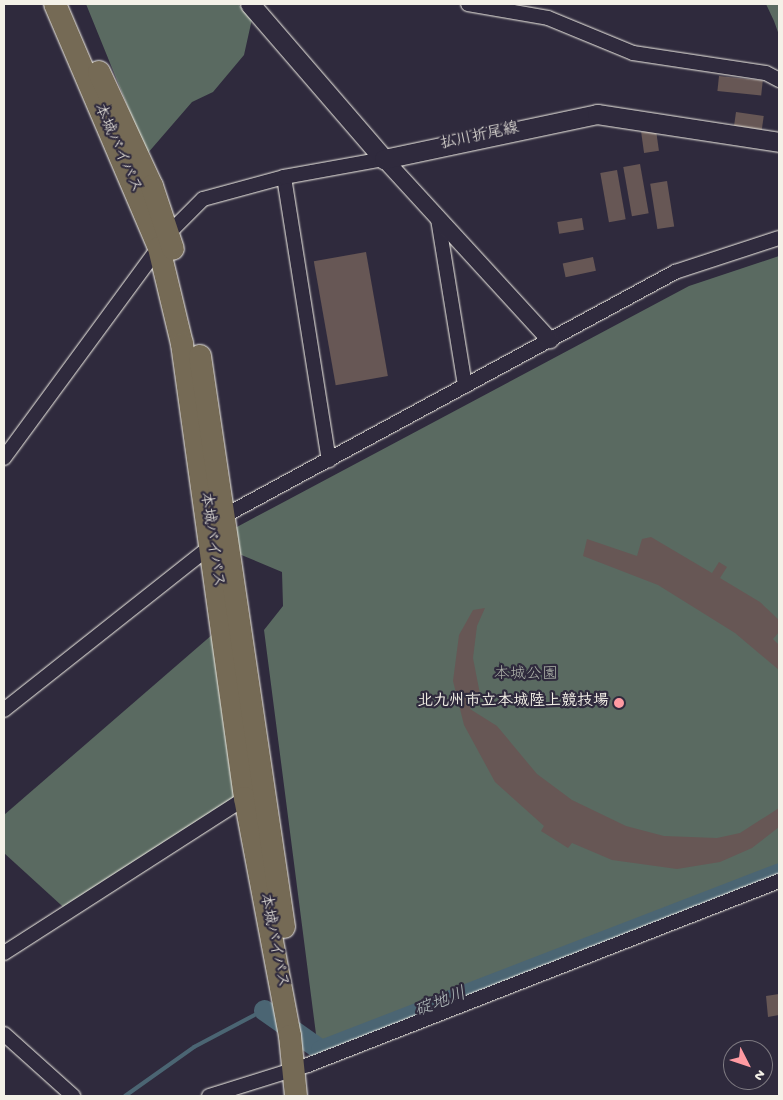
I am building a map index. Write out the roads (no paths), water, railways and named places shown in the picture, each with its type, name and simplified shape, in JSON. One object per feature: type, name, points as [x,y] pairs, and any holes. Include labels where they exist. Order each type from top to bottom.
[{"type":"highway","name":"本城バイパス","points":[[55,4],[164,240],[182,344],[245,798],[291,1011],[290,1036],[311,1096]]},
{"type":"highway","name":"本城バイパス","points":[[71,4],[164,240],[198,342],[224,516],[300,1067],[296,1096]]},
{"type":"main road","points":[[250,4],[384,159]]},
{"type":"main road","name":"払川折尾線","points":[[384,159],[597,114],[779,142]]},
{"type":"street","points":[[468,4],[548,18],[633,53],[766,73],[779,80]]},
{"type":"street","points":[[4,458],[164,240],[203,199],[284,177],[384,159],[550,340]]},
{"type":"street","points":[[284,177],[328,460]]},
{"type":"street","points":[[438,218],[465,386]]},
{"type":"street","points":[[224,516],[675,272],[779,238]]},
{"type":"street","points":[[4,710],[211,546]]},
{"type":"street","points":[[4,953],[245,798]]},
{"type":"street","points":[[209,1096],[300,1067],[779,881]]},
{"type":"street","points":[[4,1034],[73,1096]]},
{"type":"waterway","name":"碇地川","points":[[264,1010],[321,1050],[779,873]]},
{"type":"waterway","name":"碇地川","points":[[125,1096],[194,1047],[264,1010]]},
{"type":"place","name":"北九州市立本城陸上競技場","points":[[619,703]]},
{"type":"park label","name":"本城公園","points":[[526,676]]}]
